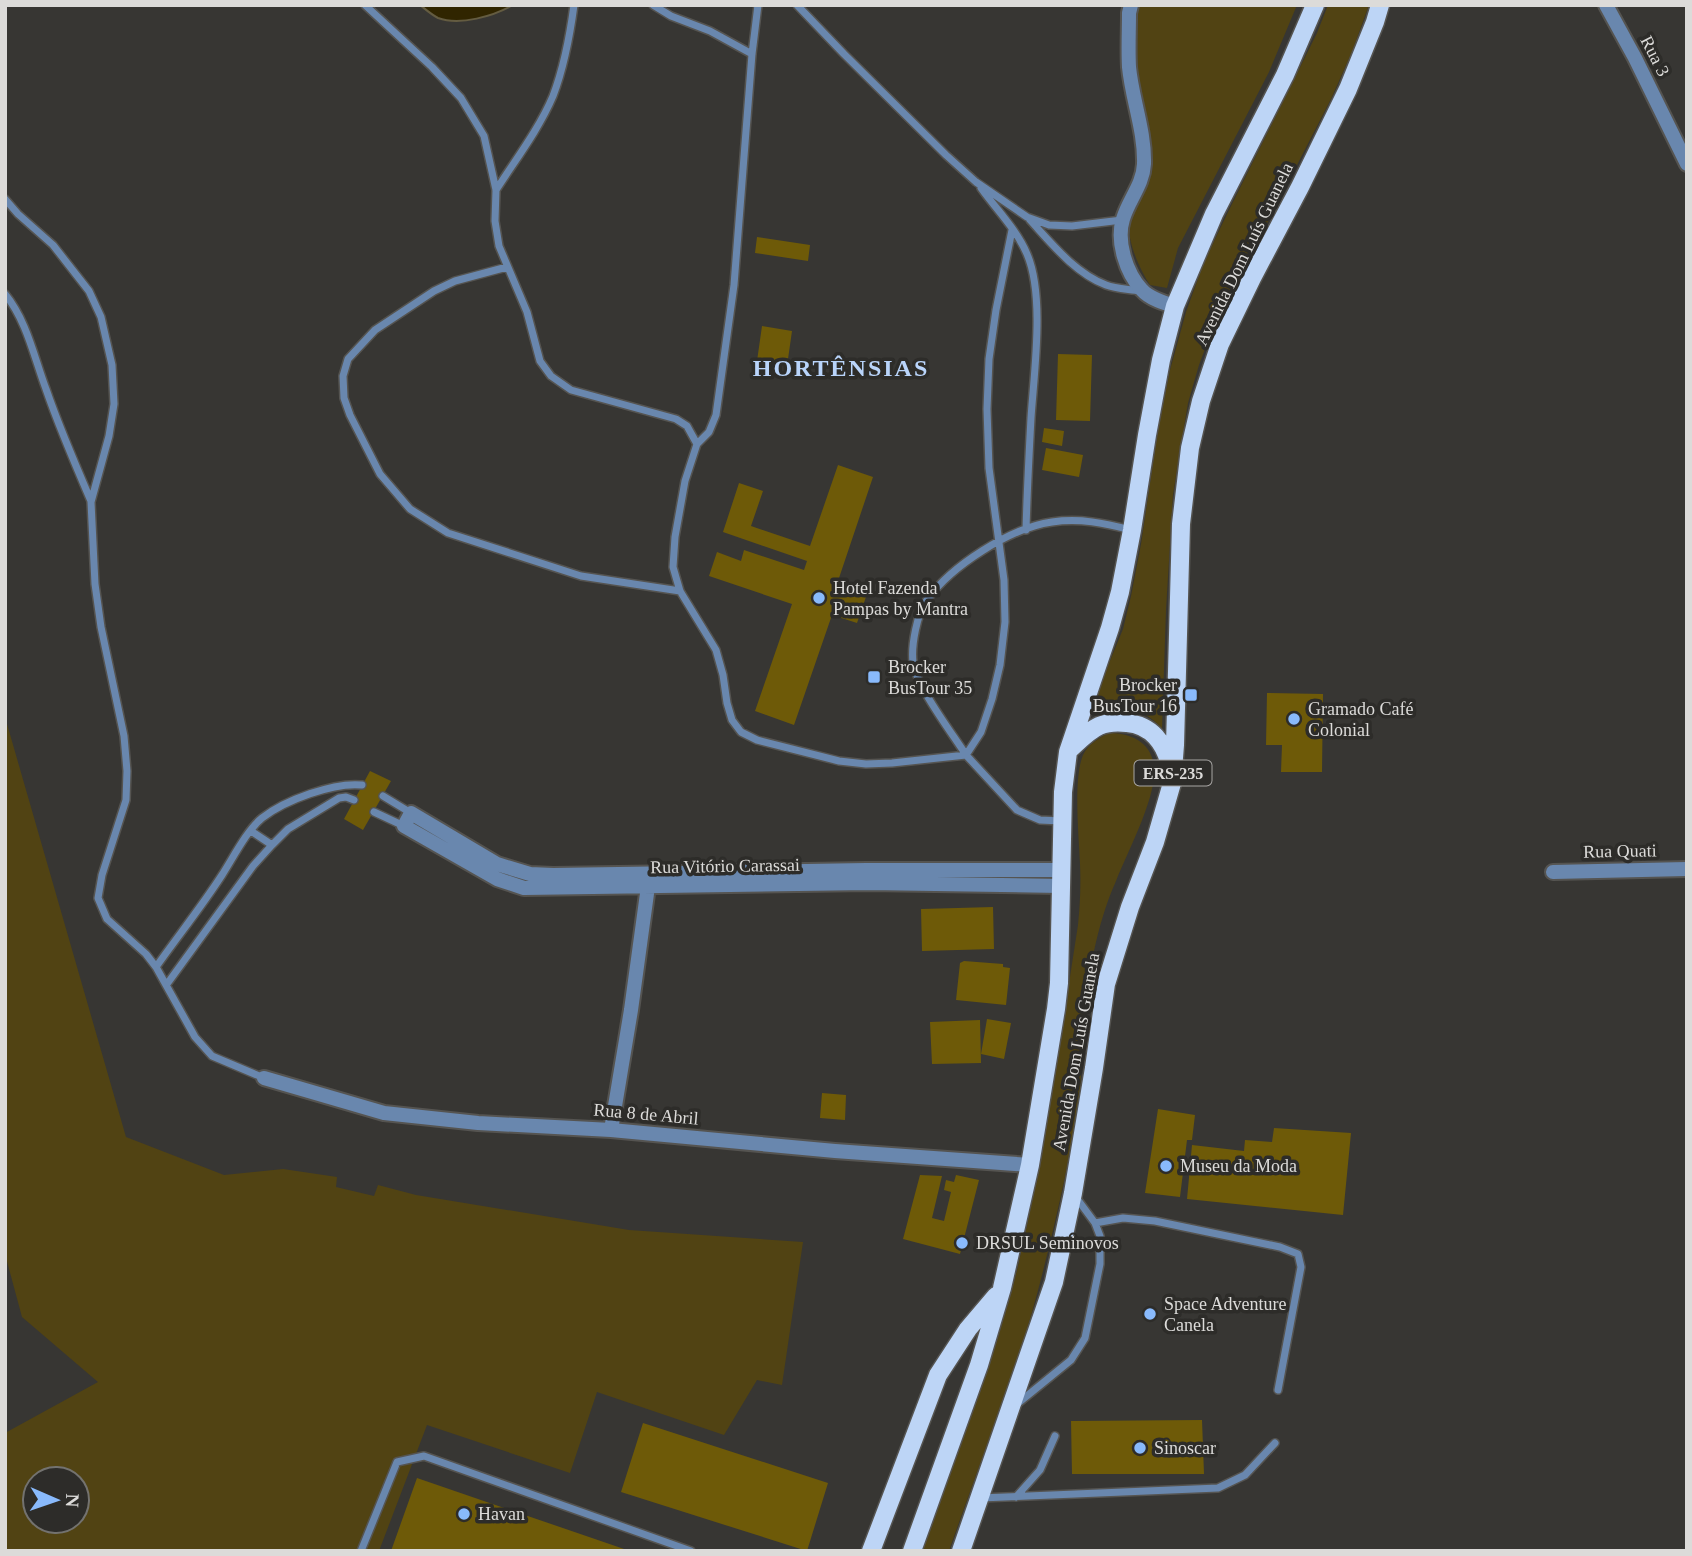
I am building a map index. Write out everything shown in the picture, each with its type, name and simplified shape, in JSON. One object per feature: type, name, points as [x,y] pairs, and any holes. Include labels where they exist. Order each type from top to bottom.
[{"type":"main road","name":"Avenida Dom Luís Guanela","points":[[912,1551],[979,1365],[1002,1288],[1030,1166],[1057,996],[1063,792],[1068,752],[1120,592],[1161,360],[1175,306],[1214,214],[1285,75],[1315,5]]},
{"type":"main road","name":"Avenida Dom Luís Guanela","points":[[961,1551],[1054,1282],[1073,1193],[1106,984],[1130,907],[1155,842],[1172,783],[1181,524],[1190,447],[1201,401],[1220,344],[1348,89],[1376,22],[1380,5]]},
{"type":"main road","points":[[1068,752],[1100,726],[1116,722],[1137,724],[1154,733],[1165,748],[1172,783]]},
{"type":"main road","points":[[871,1551],[938,1375],[968,1329],[1002,1288]]},
{"type":"street","points":[[1131,5],[1129,67],[1144,163],[1141,182],[1123,220],[1121,241],[1129,270],[1142,291],[1175,306]]},
{"type":"street","name":"Rua 3","points":[[1606,5],[1687,164]]},
{"type":"street","name":"Rua Vitório Carassai","points":[[407,820],[497,864],[530,874],[649,880],[866,870],[1062,878]]},
{"type":"street","name":"Rua Quati","points":[[1553,872],[1687,869]]},
{"type":"street","points":[[611,1130],[649,880]]},
{"type":"street","name":"Rua 8 de Abril","points":[[264,1078],[384,1113],[478,1123],[611,1130],[1030,1166]]},
{"type":"lane","points":[[365,5],[461,98],[484,135],[496,190],[495,221],[499,246],[527,312],[540,361],[551,376],[570,390],[676,419],[687,426],[697,444]]},
{"type":"lane","points":[[496,190],[538,125],[553,95],[569,40],[574,5]]},
{"type":"lane","points":[[653,5],[752,54]]},
{"type":"lane","points":[[758,5],[734,285],[716,415],[709,432],[697,444],[685,481],[675,537],[673,567],[680,591],[716,650],[732,720],[741,732],[757,740],[839,761],[866,764],[966,755]]},
{"type":"lane","points":[[797,5],[946,155],[976,182],[1027,217],[1056,249],[1086,274],[1108,286],[1142,291]]},
{"type":"lane","points":[[976,182],[1027,253],[1035,283],[1036,340],[1026,530]]},
{"type":"lane","points":[[5,199],[53,245],[89,291],[101,317],[112,365],[114,404],[109,436],[91,502],[101,627],[124,736],[127,771],[124,808],[102,875],[98,898],[107,919],[146,954],[156,967],[195,1037],[212,1056],[264,1078]]},
{"type":"lane","points":[[1027,217],[1049,225],[1072,226],[1123,220]]},
{"type":"lane","points":[[966,755],[981,732],[992,699],[1000,665],[1005,622],[1004,580],[989,468],[987,409],[989,359],[1012,230]]},
{"type":"lane","points":[[507,267],[456,281],[434,291],[375,330],[348,359],[343,376],[344,398],[349,415],[380,474],[410,509],[447,533],[581,576],[680,591]]},
{"type":"lane","points":[[5,294],[29,339],[62,434],[91,502]]},
{"type":"lane","points":[[1062,821],[1040,820],[1017,810],[966,755],[922,688],[913,663],[914,632],[925,602],[953,572],[999,541],[1048,523],[1071,520],[1097,522],[1132,530]]},
{"type":"lane","points":[[156,967],[260,819],[285,802],[349,783],[362,785]]},
{"type":"lane","points":[[383,796],[407,820]]},
{"type":"lane","points":[[167,984],[253,866],[288,829],[339,798],[354,800]]},
{"type":"lane","points":[[374,811],[407,820]]},
{"type":"lane","points":[[251,831],[272,845]]},
{"type":"lane","points":[[1011,1408],[1071,1360],[1085,1338],[1100,1264],[1100,1236],[1095,1223],[1073,1193]]},
{"type":"lane","points":[[1095,1223],[1123,1218],[1155,1221],[1280,1247],[1298,1254],[1301,1267],[1278,1390]]},
{"type":"lane","points":[[1016,1497],[1040,1470],[1055,1436]]},
{"type":"lane","points":[[980,1498],[1218,1488],[1245,1475],[1275,1443]]},
{"type":"lane","points":[[361,1551],[397,1462],[424,1457],[691,1551]]},
{"type":"shaded area","points":[[420,5],[513,5],[487,16],[456,21],[438,18]]},
{"type":"shaded area","points":[[1135,5],[1297,5],[1269,72],[1178,248],[1167,288],[1150,285],[1131,245],[1130,220],[1148,178],[1149,169],[1133,44]]},
{"type":"shaded area","points":[[1328,5],[1369,5],[1331,99],[1213,328],[1188,403],[1173,495],[1162,729],[1138,711],[1123,708],[1105,709],[1087,717],[1123,629],[1141,544],[1158,429],[1186,312],[1204,262],[1317,33]]},
{"type":"shaded area","points":[[5,717],[126,1137],[224,1175],[283,1169],[337,1177],[336,1187],[374,1196],[378,1185],[416,1195],[629,1230],[803,1242],[782,1385],[757,1380],[724,1435],[597,1392],[570,1473],[427,1425],[379,1551],[5,1551],[5,1433],[98,1382],[22,1317],[5,1254]]},
{"type":"shaded area","points":[[1108,733],[1131,737],[1144,745],[1152,757],[1154,778],[1141,824],[1112,889],[1094,951],[1086,1002],[1077,1110],[1057,1212],[1022,1346],[949,1551],[921,1551],[985,1377],[1027,1227],[1078,925],[1080,880],[1077,793],[1080,765],[1088,748]]},
{"type":"building","points":[[757,237],[810,245],[808,261],[755,253]]},
{"type":"building","points":[[762,326],[792,331],[787,366],[757,361]]},
{"type":"building","points":[[1058,354],[1092,355],[1090,421],[1056,420]]},
{"type":"building","points":[[1044,428],[1064,431],[1062,446],[1042,442]]},
{"type":"building","points":[[1046,448],[1083,455],[1079,477],[1042,470]]},
{"type":"building","name":"Hotel Fazenda Pampas by Mantra","points":[[838,465],[873,477],[838,581],[868,591],[857,623],[832,615],[794,725],[755,711],[792,604],[709,576],[717,552],[741,561],[744,550],[804,570],[807,561],[723,532],[739,483],[763,491],[751,526],[810,546]]},
{"type":"building","name":"Gramado Café Colonial","points":[[1267,693],[1323,694],[1322,772],[1281,772],[1282,745],[1266,745]]},
{"type":"building","points":[[370,771],[391,781],[363,830],[344,819]]},
{"type":"building","points":[[993,907],[994,949],[922,951],[921,909]]},
{"type":"building","points":[[960,963],[1003,964],[1003,967],[1010,968],[1006,1005],[956,1000]]},
{"type":"building","points":[[987,1019],[1011,1023],[1004,1059],[981,1054]]},
{"type":"building","points":[[980,1020],[981,1063],[932,1064],[930,1022]]},
{"type":"building","points":[[822,1093],[846,1095],[845,1120],[820,1118]]},
{"type":"building","name":"Museu da Moda","points":[[1158,1109],[1195,1115],[1192,1140],[1187,1140],[1180,1197],[1145,1193]]},
{"type":"building","points":[[1274,1128],[1351,1133],[1343,1215],[1187,1199],[1192,1145],[1244,1151],[1245,1140],[1272,1142]]},
{"type":"building","points":[[920,1175],[942,1176],[932,1218],[944,1221],[951,1192],[944,1190],[946,1180],[954,1182],[956,1175],[979,1180],[960,1254],[903,1239]]},
{"type":"building","points":[[1202,1420],[1204,1474],[1072,1474],[1071,1421]]},
{"type":"building","points":[[643,1423],[828,1483],[807,1551],[621,1492]]},
{"type":"building","name":"Havan","points":[[417,1478],[627,1550],[627,1551],[391,1551]]},
{"type":"place","name":"Hotel Fazenda Pampas by Mantra","points":[[819,598]]},
{"type":"place","name":"Brocker BusTour 35","points":[[874,677]]},
{"type":"place","name":"Brocker BusTour 16","points":[[1191,695]]},
{"type":"place","name":"Gramado Café Colonial","points":[[1294,719]]},
{"type":"place","name":"Museu da Moda","points":[[1166,1166]]},
{"type":"place","name":"DRSUL Seminovos","points":[[962,1243]]},
{"type":"place","name":"Space Adventure Canela","points":[[1150,1314]]},
{"type":"place","name":"Sinoscar","points":[[1140,1448]]},
{"type":"place","name":"Havan","points":[[464,1514]]},
{"type":"district","name":"HORTÊNSIAS","points":[[841,368]]}]
